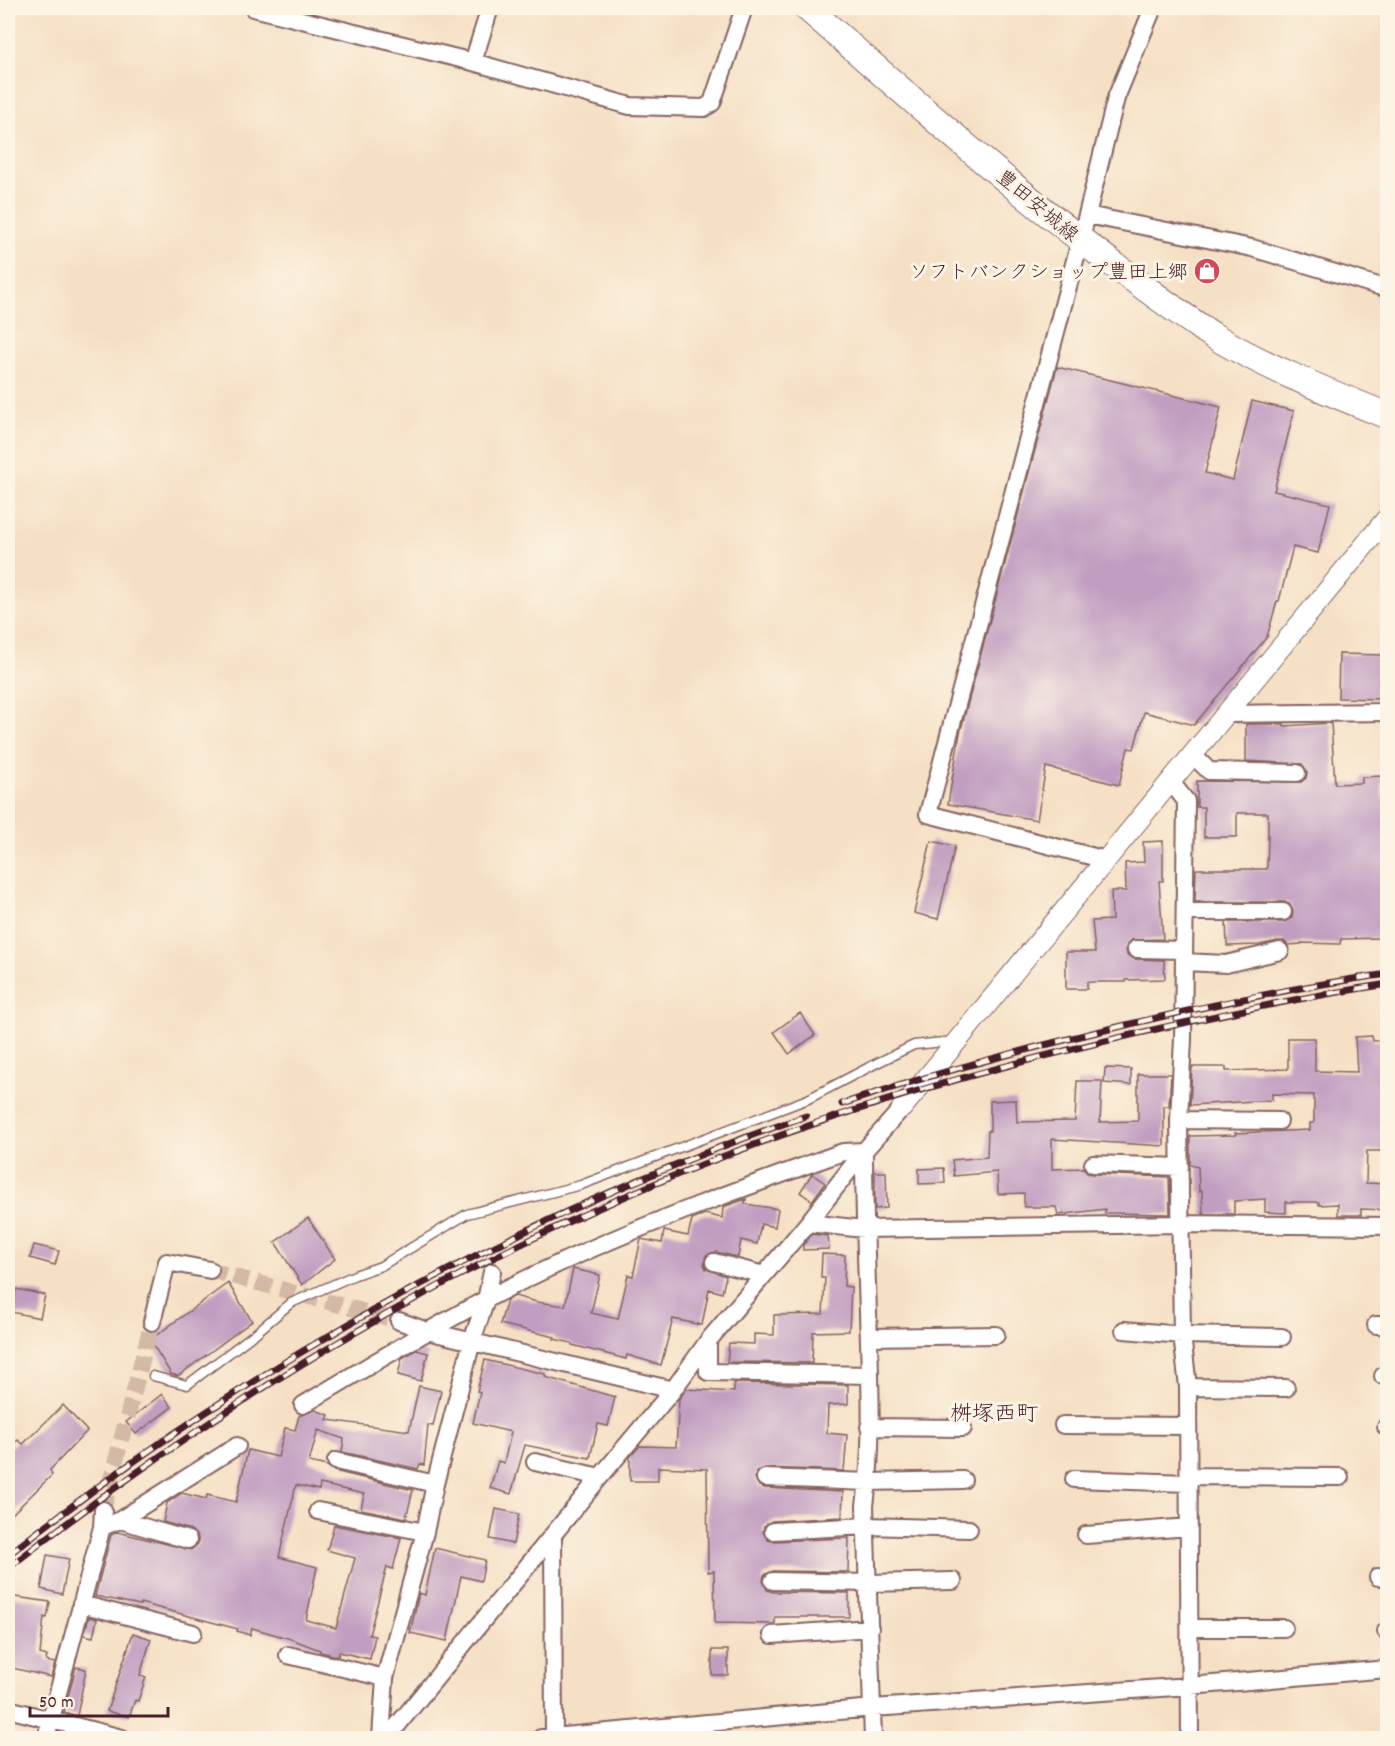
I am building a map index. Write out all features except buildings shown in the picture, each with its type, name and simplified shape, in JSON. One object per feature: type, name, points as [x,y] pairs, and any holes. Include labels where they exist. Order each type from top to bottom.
[{"type":"main road","name":"豊田安城線","points":[[807,8],[1080,240],[1177,312],[1216,337],[1298,379],[1388,416]]},
{"type":"street","points":[[253,8],[473,62],[630,106],[704,108],[712,103],[744,8]]},
{"type":"street","points":[[473,62],[490,8]]},
{"type":"street","points":[[1106,860],[928,814],[1116,98],[1153,8]]},
{"type":"street","points":[[1087,215],[1252,248],[1388,289]]},
{"type":"street","points":[[387,1738],[673,1390],[708,1341],[808,1223],[864,1151],[902,1108],[1388,517]]},
{"type":"street","points":[[1227,714],[1388,712]]},
{"type":"street","points":[[1193,755],[1209,771],[1297,773]]},
{"type":"street","points":[[1171,782],[1186,801],[1184,1039],[1179,1120],[1179,1167],[1182,1335],[1188,1387],[1190,1738]]},
{"type":"street","points":[[1185,912],[1283,912]]},
{"type":"street","points":[[1136,949],[1226,964],[1280,951]]},
{"type":"street","points":[[1179,1120],[1278,1121]]},
{"type":"street","points":[[864,1151],[864,1229],[870,1376],[868,1482],[865,1506],[873,1738]]},
{"type":"street","points":[[303,1405],[427,1331],[562,1262],[719,1196],[843,1152],[864,1151]]},
{"type":"street","points":[[1093,1164],[1179,1167]]},
{"type":"street","points":[[808,1223],[864,1229],[1101,1219],[1180,1224],[1388,1226]]},
{"type":"street","points":[[152,1322],[167,1262],[210,1270]]},
{"type":"street","points":[[714,1262],[764,1275]]},
{"type":"street","points":[[381,1738],[385,1678],[425,1532],[471,1341],[486,1300],[492,1272]]},
{"type":"street","points":[[399,1321],[427,1331],[673,1390]]},
{"type":"street","points":[[1124,1330],[1182,1335],[1282,1337]]},
{"type":"street","points":[[868,1337],[996,1335]]},
{"type":"street","points":[[708,1341],[708,1372],[870,1376]]},
{"type":"street","points":[[1188,1387],[1286,1388]]},
{"type":"street","points":[[1063,1425],[1188,1426]]},
{"type":"street","points":[[869,1427],[963,1428]]},
{"type":"street","points":[[120,1520],[237,1446]]},
{"type":"street","points":[[336,1461],[435,1484]]},
{"type":"street","points":[[535,1462],[600,1477]]},
{"type":"street","points":[[1074,1479],[1188,1480],[1340,1477]]},
{"type":"street","points":[[765,1478],[868,1482],[963,1480]]},
{"type":"street","points":[[318,1511],[425,1532]]},
{"type":"street","points":[[46,1738],[103,1519],[120,1520],[188,1540]]},
{"type":"street","points":[[772,1531],[867,1526],[969,1529]]},
{"type":"street","points":[[1086,1535],[1189,1527]]},
{"type":"street","points":[[553,1535],[550,1738],[873,1708],[1190,1686],[1388,1669]]},
{"type":"street","points":[[773,1581],[869,1583],[953,1581]]},
{"type":"street","points":[[81,1604],[193,1633]]},
{"type":"street","points":[[772,1635],[870,1628]]},
{"type":"street","points":[[1190,1628],[1284,1628]]},
{"type":"street","points":[[288,1655],[385,1678]]},
{"type":"street","points":[[8,1709],[122,1738]]},
{"type":"lane","points":[[153,1376],[187,1385],[291,1303],[381,1266],[467,1214],[581,1185],[808,1099],[877,1062],[914,1046],[957,1041]]},
{"type":"tunnel","points":[[210,1270],[399,1321]]},
{"type":"tunnel","points":[[103,1510],[152,1322]]},
{"type":"railway","points":[[842,1104],[971,1064],[1137,1022],[1280,992],[1388,974]]},
{"type":"railway","points":[[8,1568],[152,1462],[302,1364],[458,1276],[619,1199],[792,1131],[969,1076],[1200,1019],[1313,996],[1388,984]]},
{"type":"railway","points":[[8,1555],[99,1486],[193,1421],[289,1359],[388,1302],[489,1249],[593,1200],[698,1156],[806,1116]]},
{"type":"place","name":"ソフトバンクショップ豊田上郷","points":[[1207,271]]},
{"type":"district","name":"桝塚西町","points":[[994,1412]]}]
